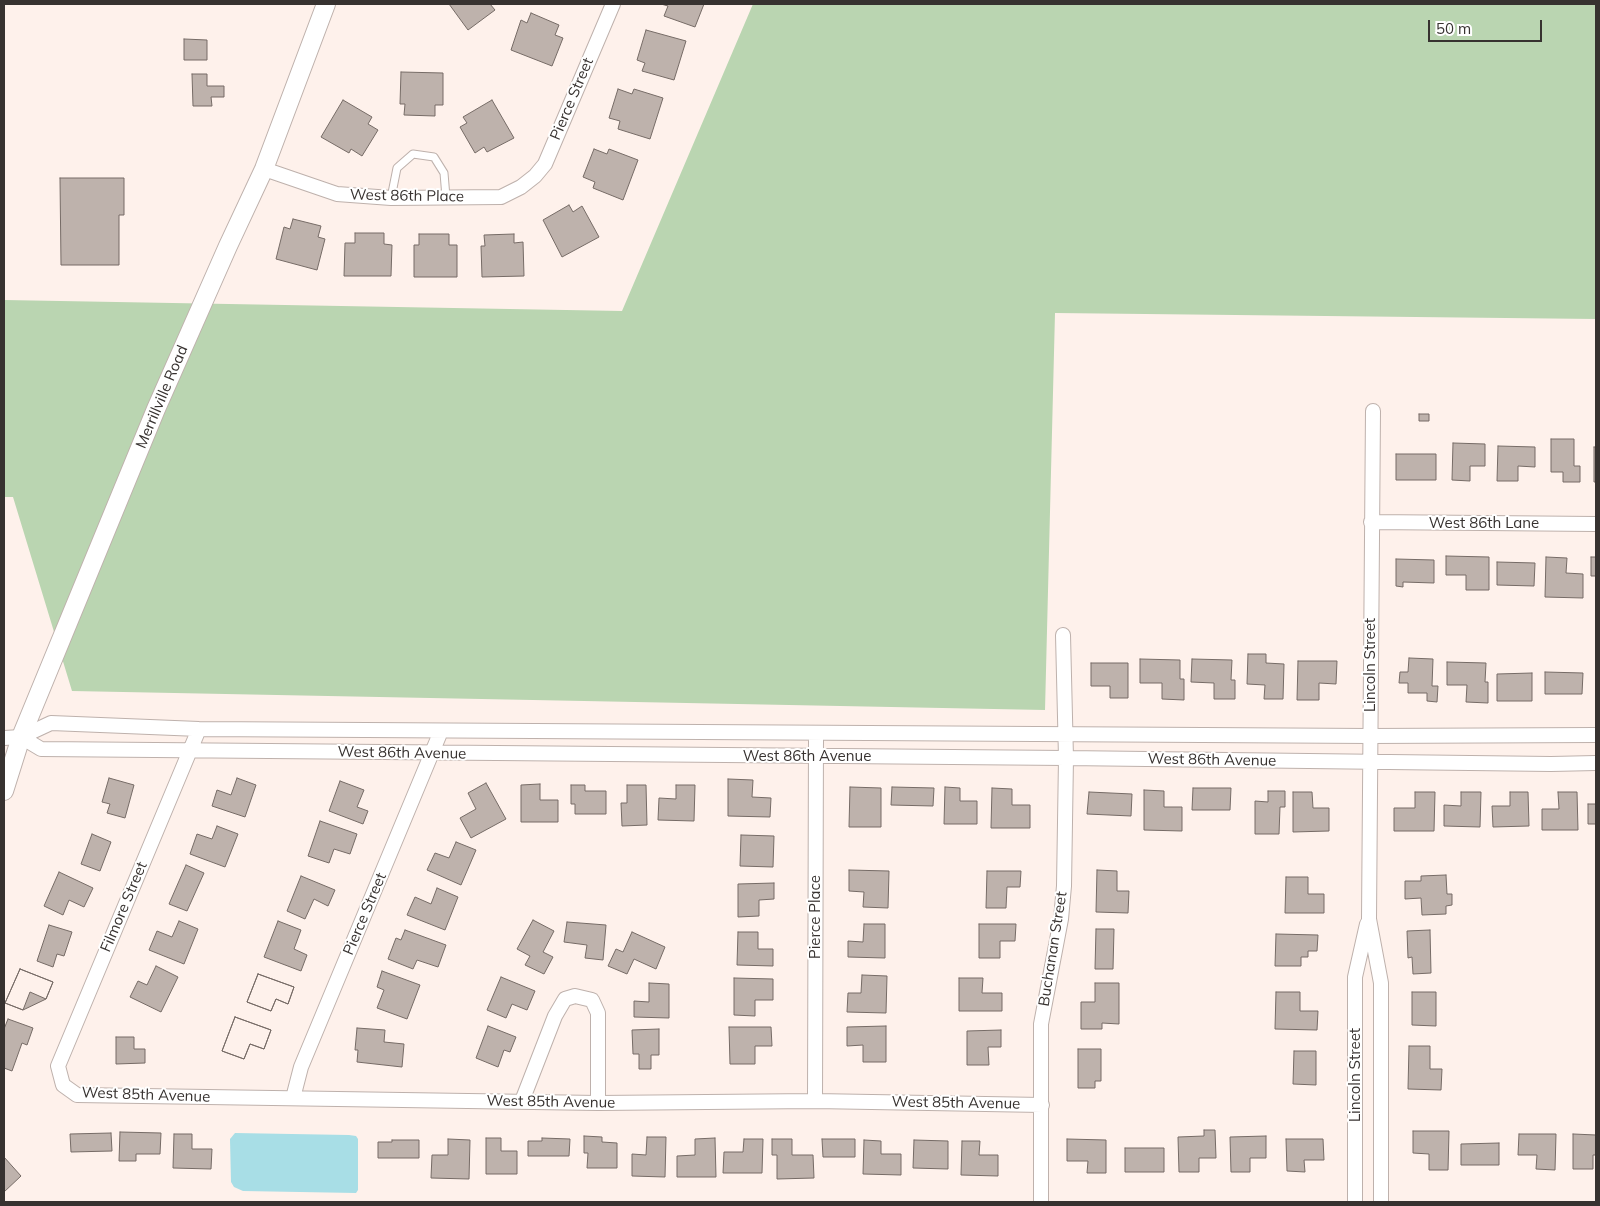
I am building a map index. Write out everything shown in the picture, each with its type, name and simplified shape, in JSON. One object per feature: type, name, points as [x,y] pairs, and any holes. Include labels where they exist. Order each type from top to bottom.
[{"type":"street","name":"Merrillville Road","points":[[4,791],[12,737],[228,246],[264,169],[326,4]]},
{"type":"street","name":"Pierce Street","points":[[522,187],[545,164],[612,4]]},
{"type":"street","name":"West 86th Place","points":[[264,169],[337,194],[391,198],[501,197],[522,187]]},
{"type":"street","name":"Lincoln Street","points":[[1355,1202],[1356,977],[1368,918],[1372,411]]},
{"type":"street","name":"West 86th Lane","points":[[1371,522],[1596,524]]},
{"type":"street","name":"Buchanan Street","points":[[1041,1202],[1041,1024],[1061,919],[1064,886],[1066,758],[1063,635]]},
{"type":"street","name":"West 86th Avenue","points":[[12,737],[51,723],[199,729],[1370,736],[1596,735]]},
{"type":"street","name":"Filmore Street","points":[[63,1085],[58,1066],[199,729]]},
{"type":"street","name":"Pierce Street","points":[[293,1098],[301,1067],[441,730]]},
{"type":"street","name":"Pierce Place","points":[[814,1101],[816,732]]},
{"type":"street","name":"West 86th Avenue","points":[[12,737],[41,749],[1551,764],[1596,762]]},
{"type":"street","name":"Lincoln Street","points":[[1368,918],[1381,983],[1381,1202]]},
{"type":"street","points":[[522,1101],[555,1016],[565,999],[575,996],[592,1000],[598,1013],[598,1103]]},
{"type":"street","name":"West 85th Avenue","points":[[63,1085],[77,1096],[598,1103],[814,1101],[1042,1105]]},
{"type":"lane","points":[[391,198],[397,168],[413,154],[434,157],[444,173],[446,197]]},
{"type":"green space","points":[[753,4],[1596,4],[1596,319],[1055,313],[1045,710],[72,691],[13,497],[4,497],[4,300],[622,311]]},
{"type":"water","points":[[235,1133],[356,1136],[358,1139],[358,1190],[356,1193],[243,1191],[234,1187],[231,1182],[230,1139]]},
{"type":"building","points":[[449,4],[490,4],[495,10],[468,30]]},
{"type":"building","points":[[661,4],[704,4],[695,27],[664,16],[668,6]]},
{"type":"building","points":[[531,13],[559,25],[555,35],[563,38],[552,66],[511,50],[521,20],[527,23]]},
{"type":"building","points":[[646,30],[686,41],[674,80],[642,71],[645,63],[637,60]]},
{"type":"building","points":[[184,39],[207,40],[207,60],[184,60]]},
{"type":"building","points":[[401,72],[443,73],[443,105],[435,105],[435,116],[404,115],[405,104],[400,104]]},
{"type":"building","points":[[192,74],[207,74],[207,86],[224,86],[224,97],[211,97],[212,106],[193,106]]},
{"type":"building","points":[[618,89],[632,94],[634,89],[663,98],[650,139],[618,129],[620,121],[609,118]]},
{"type":"building","points":[[343,100],[372,117],[368,124],[378,130],[362,156],[351,149],[349,153],[321,137]]},
{"type":"building","points":[[492,100],[514,138],[487,152],[484,147],[475,153],[460,127],[467,123],[463,117]]},
{"type":"building","points":[[594,149],[607,154],[609,149],[638,160],[623,200],[593,188],[595,182],[583,177]]},
{"type":"building","points":[[60,178],[124,178],[124,215],[119,215],[119,265],[61,265]]},
{"type":"building","points":[[569,205],[573,212],[582,206],[599,237],[562,257],[543,220]]},
{"type":"building","points":[[293,219],[321,226],[318,237],[325,239],[317,270],[276,259],[284,227],[290,229]]},
{"type":"building","points":[[355,233],[384,233],[384,244],[392,245],[391,276],[344,276],[345,243],[355,243]]},
{"type":"building","points":[[419,234],[449,234],[449,245],[457,245],[457,277],[414,277],[414,245],[419,245]]},
{"type":"building","points":[[514,234],[514,243],[523,242],[524,276],[482,277],[481,246],[485,246],[484,235]]},
{"type":"building","points":[[1419,414],[1429,414],[1429,421],[1419,421]]},
{"type":"building","points":[[1551,439],[1574,439],[1574,466],[1580,466],[1580,482],[1563,482],[1563,472],[1551,472]]},
{"type":"building","points":[[1453,443],[1485,444],[1485,466],[1470,466],[1470,481],[1452,480]]},
{"type":"building","points":[[1498,446],[1535,447],[1535,467],[1518,466],[1518,481],[1497,481]]},
{"type":"building","points":[[1594,447],[1596,447],[1596,482],[1594,482]]},
{"type":"building","points":[[1396,454],[1436,454],[1436,480],[1396,480]]},
{"type":"building","points":[[1446,556],[1489,557],[1489,590],[1466,590],[1466,575],[1446,575]]},
{"type":"building","points":[[1546,557],[1567,558],[1566,573],[1583,574],[1583,598],[1545,597]]},
{"type":"building","points":[[1591,557],[1596,557],[1596,576],[1591,576]]},
{"type":"building","points":[[1396,559],[1434,560],[1434,583],[1403,582],[1403,587],[1396,586]]},
{"type":"building","points":[[1497,562],[1535,563],[1534,586],[1497,585]]},
{"type":"building","points":[[1248,654],[1266,654],[1266,663],[1284,664],[1283,699],[1264,699],[1265,685],[1247,684]]},
{"type":"building","points":[[1409,658],[1433,659],[1432,686],[1438,686],[1437,702],[1427,701],[1427,693],[1408,693],[1408,683],[1399,683],[1400,672],[1408,672]]},
{"type":"building","points":[[1140,659],[1180,660],[1180,679],[1184,679],[1184,700],[1162,699],[1162,683],[1140,683]]},
{"type":"building","points":[[1192,659],[1232,660],[1231,680],[1235,680],[1235,699],[1214,699],[1214,683],[1191,682]]},
{"type":"building","points":[[1298,661],[1337,661],[1336,684],[1319,683],[1319,700],[1297,700]]},
{"type":"building","points":[[1447,662],[1486,663],[1485,682],[1488,682],[1488,703],[1466,702],[1467,685],[1447,685]]},
{"type":"building","points":[[1091,663],[1128,663],[1128,698],[1110,698],[1110,686],[1091,686]]},
{"type":"building","points":[[1545,672],[1583,673],[1582,694],[1545,694]]},
{"type":"building","points":[[1532,673],[1532,701],[1497,701],[1497,674]]},
{"type":"building","points":[[109,778],[134,785],[125,818],[107,813],[110,804],[102,802]]},
{"type":"building","points":[[237,778],[256,785],[245,817],[212,806],[217,790],[231,795]]},
{"type":"building","points":[[728,779],[753,780],[752,797],[771,798],[770,817],[728,816]]},
{"type":"building","points":[[340,781],[364,790],[357,807],[368,811],[363,824],[329,811]]},
{"type":"building","points":[[486,783],[506,819],[471,838],[460,818],[476,809],[468,793]]},
{"type":"building","points":[[540,784],[540,800],[558,800],[558,822],[521,822],[521,785]]},
{"type":"building","points":[[571,785],[585,785],[585,791],[606,791],[606,814],[575,814],[575,804],[571,804]]},
{"type":"building","points":[[627,785],[646,785],[647,825],[622,826],[621,803],[627,803]]},
{"type":"building","points":[[676,785],[695,785],[694,821],[658,820],[659,798],[676,799]]},
{"type":"building","points":[[850,787],[881,788],[881,827],[849,827]]},
{"type":"building","points":[[892,787],[934,788],[933,806],[891,805]]},
{"type":"building","points":[[945,787],[960,788],[960,801],[977,801],[977,824],[944,824]]},
{"type":"building","points":[[992,788],[1012,789],[1012,805],[1030,805],[1030,828],[991,828]]},
{"type":"building","points":[[1193,788],[1231,788],[1230,810],[1192,810]]},
{"type":"building","points":[[1144,790],[1164,791],[1164,807],[1182,807],[1182,831],[1144,830]]},
{"type":"building","points":[[1268,791],[1285,791],[1285,807],[1280,807],[1279,834],[1255,834],[1255,801],[1268,802]]},
{"type":"building","points":[[1089,792],[1132,794],[1131,816],[1087,814]]},
{"type":"building","points":[[1293,792],[1312,792],[1313,808],[1329,808],[1329,831],[1293,832]]},
{"type":"building","points":[[1415,792],[1435,792],[1434,831],[1394,831],[1394,808],[1415,808]]},
{"type":"building","points":[[1461,792],[1481,792],[1480,827],[1444,826],[1444,805],[1461,806]]},
{"type":"building","points":[[1510,792],[1528,792],[1529,826],[1493,827],[1492,806],[1510,806]]},
{"type":"building","points":[[1558,792],[1577,792],[1578,830],[1542,830],[1542,809],[1559,809]]},
{"type":"building","points":[[1588,804],[1596,804],[1596,824],[1588,824]]},
{"type":"building","points":[[320,821],[357,834],[350,854],[334,849],[329,863],[308,856]]},
{"type":"building","points":[[217,826],[238,834],[225,867],[190,854],[197,834],[212,839]]},
{"type":"building","points":[[92,834],[111,842],[100,871],[81,864]]},
{"type":"building","points":[[741,835],[774,836],[773,867],[740,866]]},
{"type":"building","points":[[456,842],[476,850],[461,885],[427,870],[435,853],[449,858]]},
{"type":"building","points":[[186,865],[204,873],[187,911],[169,904]]},
{"type":"building","points":[[849,870],[889,871],[888,908],[863,907],[864,892],[849,891]]},
{"type":"building","points":[[1097,870],[1117,871],[1117,891],[1129,891],[1128,913],[1096,912]]},
{"type":"building","points":[[987,871],[1021,871],[1020,887],[1007,887],[1006,908],[986,908]]},
{"type":"building","points":[[59,872],[93,888],[84,907],[69,900],[63,915],[44,906]]},
{"type":"building","points":[[1446,875],[1447,894],[1452,894],[1452,905],[1446,906],[1446,914],[1422,915],[1421,898],[1405,899],[1405,881],[1421,881],[1421,876]]},
{"type":"building","points":[[301,876],[335,890],[328,906],[314,899],[305,919],[287,911]]},
{"type":"building","points":[[1286,877],[1308,877],[1308,894],[1324,894],[1324,913],[1285,913]]},
{"type":"building","points":[[774,883],[774,899],[759,900],[759,916],[738,917],[738,884]]},
{"type":"building","points":[[437,888],[458,897],[445,930],[407,915],[415,897],[431,904]]},
{"type":"building","points":[[533,920],[554,931],[543,952],[553,957],[544,974],[525,965],[530,956],[517,949]]},
{"type":"building","points":[[179,921],[198,929],[184,964],[149,950],[157,931],[172,937]]},
{"type":"building","points":[[278,921],[301,930],[294,949],[307,955],[301,971],[264,957]]},
{"type":"building","points":[[567,922],[606,925],[603,960],[585,958],[587,945],[564,942]]},
{"type":"building","points":[[864,924],[885,924],[885,958],[848,957],[848,941],[863,942]]},
{"type":"building","points":[[979,924],[1016,924],[1015,941],[1000,941],[1000,958],[979,958]]},
{"type":"building","points":[[49,925],[72,932],[64,956],[57,954],[53,967],[37,961]]},
{"type":"building","points":[[1096,929],[1114,929],[1113,969],[1095,969]]},
{"type":"building","points":[[405,930],[446,945],[438,967],[417,960],[413,969],[388,959],[396,938],[401,940]]},
{"type":"building","points":[[1430,930],[1431,973],[1413,974],[1412,957],[1408,958],[1407,931]]},
{"type":"building","points":[[632,932],[665,947],[656,969],[634,959],[627,974],[608,966],[616,949],[623,952]]},
{"type":"building","points":[[738,932],[758,932],[758,949],[773,949],[773,966],[737,965]]},
{"type":"building","points":[[1276,934],[1318,935],[1317,951],[1308,951],[1308,957],[1301,957],[1301,966],[1275,966]]},
{"type":"building","points":[[156,966],[178,977],[161,1012],[130,997],[138,981],[147,985]]},
{"type":"building","points":[[20,969],[53,982],[46,999],[23,1010],[5,1003]]},
{"type":"building","points":[[20,969],[53,982],[46,999],[30,992],[23,1010],[5,1003]]},
{"type":"building","points":[[382,971],[420,985],[407,1019],[377,1008],[384,990],[377,987]]},
{"type":"building","points":[[258,974],[294,987],[288,1004],[276,999],[271,1011],[247,1002]]},
{"type":"building","points":[[258,974],[294,987],[288,1004],[276,999],[271,1011],[247,1002]]},
{"type":"building","points":[[862,975],[887,976],[886,1013],[847,1012],[848,993],[861,993]]},
{"type":"building","points":[[501,977],[535,991],[527,1010],[512,1004],[506,1018],[487,1010]]},
{"type":"building","points":[[734,978],[773,979],[773,1000],[755,1000],[755,1016],[734,1015]]},
{"type":"building","points":[[959,978],[983,978],[982,993],[1002,993],[1002,1011],[959,1011]]},
{"type":"building","points":[[649,983],[669,984],[669,1018],[634,1017],[634,1001],[649,1002]]},
{"type":"building","points":[[1095,983],[1119,983],[1119,1024],[1102,1023],[1102,1029],[1081,1029],[1081,1002],[1095,1002]]},
{"type":"building","points":[[1276,992],[1300,992],[1300,1011],[1318,1011],[1317,1030],[1275,1029]]},
{"type":"building","points":[[1412,992],[1436,992],[1436,1026],[1412,1025]]},
{"type":"building","points":[[235,1017],[271,1030],[264,1049],[250,1044],[244,1059],[222,1051]]},
{"type":"building","points":[[235,1017],[271,1030],[264,1049],[250,1044],[244,1059],[222,1051]]},
{"type":"building","points":[[8,1019],[33,1028],[27,1045],[22,1043],[12,1071],[4,1068],[4,1029]]},
{"type":"building","points":[[488,1026],[516,1037],[510,1052],[504,1050],[498,1067],[476,1058]]},
{"type":"building","points":[[886,1026],[886,1062],[863,1062],[863,1045],[847,1046],[847,1027]]},
{"type":"building","points":[[729,1027],[771,1027],[772,1046],[755,1046],[755,1064],[730,1064]]},
{"type":"building","points":[[357,1028],[385,1030],[384,1042],[404,1044],[402,1067],[357,1062],[358,1050],[355,1050]]},
{"type":"building","points":[[659,1029],[659,1055],[651,1055],[651,1069],[639,1069],[639,1054],[633,1054],[632,1030]]},
{"type":"building","points":[[1001,1030],[1001,1047],[988,1047],[989,1065],[967,1065],[967,1031]]},
{"type":"building","points":[[116,1037],[134,1037],[134,1049],[145,1049],[145,1063],[116,1064]]},
{"type":"building","points":[[1409,1046],[1430,1046],[1430,1069],[1442,1069],[1441,1090],[1408,1089]]},
{"type":"building","points":[[1078,1049],[1101,1049],[1101,1081],[1095,1081],[1095,1088],[1078,1088]]},
{"type":"building","points":[[1294,1051],[1316,1051],[1316,1085],[1293,1084]]},
{"type":"building","points":[[1204,1130],[1215,1130],[1216,1158],[1199,1158],[1199,1172],[1179,1172],[1178,1137],[1204,1136]]},
{"type":"building","points":[[1413,1131],[1449,1131],[1448,1170],[1429,1170],[1429,1154],[1413,1153]]},
{"type":"building","points":[[120,1132],[161,1133],[160,1154],[136,1154],[136,1161],[119,1161]]},
{"type":"building","points":[[111,1133],[112,1151],[71,1152],[70,1134]]},
{"type":"building","points":[[174,1134],[192,1134],[192,1149],[212,1149],[211,1169],[173,1168]]},
{"type":"building","points":[[1519,1134],[1556,1134],[1555,1170],[1536,1169],[1537,1155],[1518,1155]]},
{"type":"building","points":[[1573,1134],[1596,1135],[1596,1155],[1593,1155],[1593,1169],[1573,1169]]},
{"type":"building","points":[[584,1136],[602,1137],[602,1142],[617,1143],[617,1168],[587,1168],[588,1153],[584,1153]]},
{"type":"building","points":[[1266,1136],[1266,1158],[1250,1158],[1250,1172],[1231,1172],[1230,1137]]},
{"type":"building","points":[[647,1137],[666,1137],[665,1177],[632,1176],[632,1154],[646,1155]]},
{"type":"building","points":[[486,1138],[501,1138],[501,1151],[517,1151],[517,1174],[486,1174]]},
{"type":"building","points":[[542,1138],[570,1139],[569,1156],[528,1156],[528,1141],[542,1141]]},
{"type":"building","points":[[715,1138],[716,1177],[677,1177],[677,1156],[695,1155],[695,1139]]},
{"type":"building","points":[[448,1139],[470,1140],[469,1179],[431,1178],[432,1155],[448,1155]]},
{"type":"building","points":[[744,1139],[763,1139],[762,1173],[723,1173],[724,1152],[743,1152]]},
{"type":"building","points":[[772,1139],[792,1139],[792,1155],[813,1155],[814,1178],[777,1179],[777,1155],[772,1155]]},
{"type":"building","points":[[822,1139],[855,1139],[855,1157],[823,1157]]},
{"type":"building","points":[[1067,1139],[1106,1140],[1106,1173],[1087,1173],[1088,1161],[1067,1161]]},
{"type":"building","points":[[1286,1139],[1323,1139],[1324,1160],[1304,1160],[1305,1172],[1287,1171]]},
{"type":"building","points":[[392,1140],[419,1140],[419,1158],[378,1158],[378,1142],[392,1142]]},
{"type":"building","points":[[864,1140],[881,1141],[881,1154],[901,1154],[901,1175],[863,1174]]},
{"type":"building","points":[[914,1140],[948,1141],[948,1169],[913,1168]]},
{"type":"building","points":[[962,1141],[980,1141],[979,1155],[998,1155],[998,1176],[961,1175]]},
{"type":"building","points":[[1499,1143],[1499,1165],[1461,1165],[1461,1144]]},
{"type":"building","points":[[1125,1148],[1164,1148],[1164,1172],[1125,1172]]},
{"type":"building","points":[[4,1157],[21,1176],[4,1192]]}]
